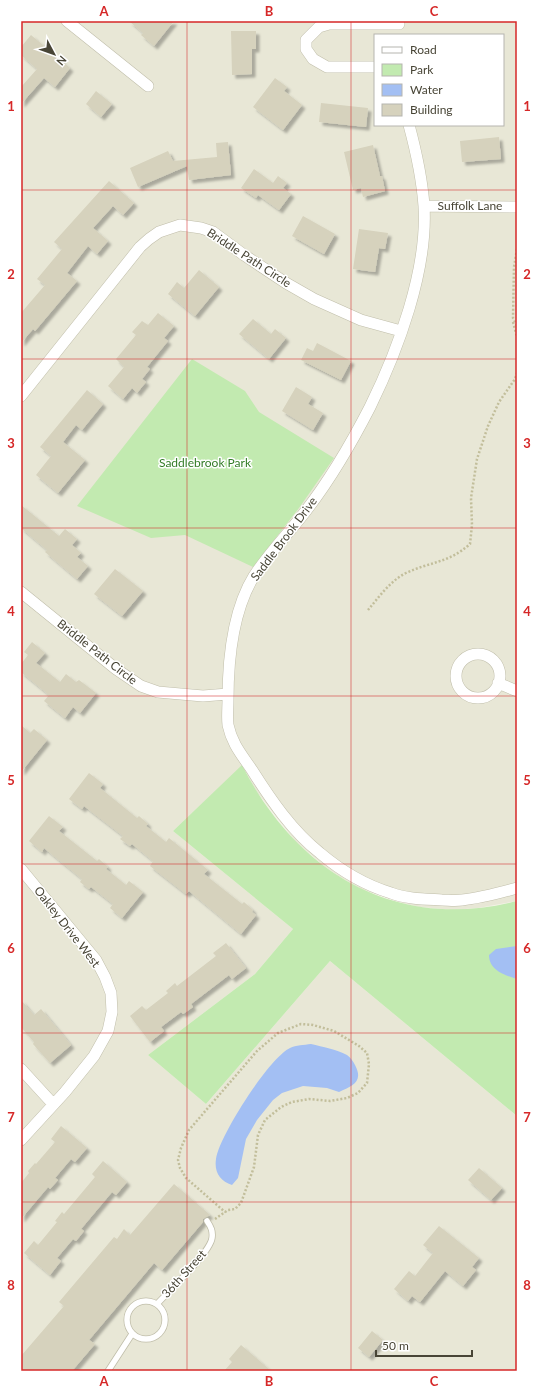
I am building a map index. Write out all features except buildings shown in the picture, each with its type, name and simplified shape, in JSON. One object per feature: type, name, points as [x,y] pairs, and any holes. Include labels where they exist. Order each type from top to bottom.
[{"type":"street","points":[[67,21],[148,86]]},
{"type":"street","points":[[374,66],[327,67],[313,59],[306,49],[306,40],[319,27],[329,24],[399,27]]},
{"type":"street","name":"Saddle Brook Drive","points":[[410,126],[418,162],[424,206],[421,258],[415,286],[402,331],[371,404],[344,453],[312,503],[254,577],[239,612],[230,658],[228,724],[236,748],[260,785],[286,818],[316,850],[332,863],[391,894],[430,900],[461,900],[492,895],[517,888]]},
{"type":"street","name":"Suffolk Lane","points":[[424,206],[517,207]]},
{"type":"street","name":"Briddle Path Circle","points":[[21,396],[140,247],[149,238],[159,232],[180,225],[201,228],[213,232],[286,283],[338,310],[361,320],[402,331]]},
{"type":"street","name":"Briddle Path Circle","points":[[21,592],[116,669],[141,686],[164,693],[203,696],[228,694]]},
{"type":"street","points":[[498,683],[517,691]]},
{"type":"street","name":"Oakley Drive West","points":[[21,869],[96,960],[111,993],[112,1012],[110,1025],[103,1042],[94,1056],[65,1092],[21,1140]]},
{"type":"street","points":[[21,1069],[53,1104]]},
{"type":"lane","name":"36th Street","points":[[157,1304],[210,1246],[212,1230],[208,1223]]},
{"type":"lane","name":"36th Street","points":[[146,1300],[157,1304],[164,1314],[165,1320],[164,1326],[160,1333],[146,1340],[138,1338],[132,1334],[127,1326],[126,1319],[128,1312],[133,1305],[139,1301],[146,1300]]},
{"type":"lane","points":[[108,1371],[132,1334]]},
{"type":"path","points":[[517,249],[514,267],[512,318],[517,337]]},
{"type":"path","points":[[512,318],[517,326]]},
{"type":"path","points":[[368,610],[390,585],[405,573],[460,553],[470,544],[472,525],[471,498],[477,460],[488,426],[499,402],[516,378],[517,373]]},
{"type":"path","points":[[208,1223],[225,1212],[235,1209],[241,1203],[254,1167],[258,1135],[265,1120],[281,1107],[292,1102],[309,1100],[330,1101],[347,1098],[358,1093],[367,1083],[369,1064],[367,1053],[359,1046],[334,1031],[313,1025],[302,1024],[278,1033],[257,1051],[189,1130],[180,1148],[178,1160],[180,1168],[186,1178],[225,1212]]},
{"type":"shaded area","points":[[21,21],[517,21],[517,901],[478,908],[453,910],[420,907],[402,903],[361,889],[324,866],[295,841],[257,792],[242,766],[173,831],[293,929],[255,974],[148,1055],[206,1104],[330,961],[517,1116],[517,1371],[21,1371]]},
{"type":"green space","name":"Saddlebrook Park","points":[[192,359],[245,391],[259,412],[334,458],[299,508],[253,567],[185,535],[151,538],[77,506]]},
{"type":"green space","points":[[242,765],[265,803],[291,836],[321,864],[355,885],[391,900],[431,908],[473,908],[517,901],[517,1116],[330,961],[206,1104],[148,1055],[255,974],[293,929],[173,831]]},
{"type":"water","points":[[517,946],[517,979],[502,974],[494,968],[489,955],[496,949]]},
{"type":"water","points":[[311,1044],[347,1055],[352,1060],[357,1071],[358,1076],[355,1083],[339,1092],[327,1088],[303,1086],[282,1093],[273,1100],[257,1120],[246,1139],[238,1178],[232,1185],[224,1181],[217,1172],[216,1159],[219,1148],[235,1116],[258,1081],[281,1055],[292,1047]]}]
